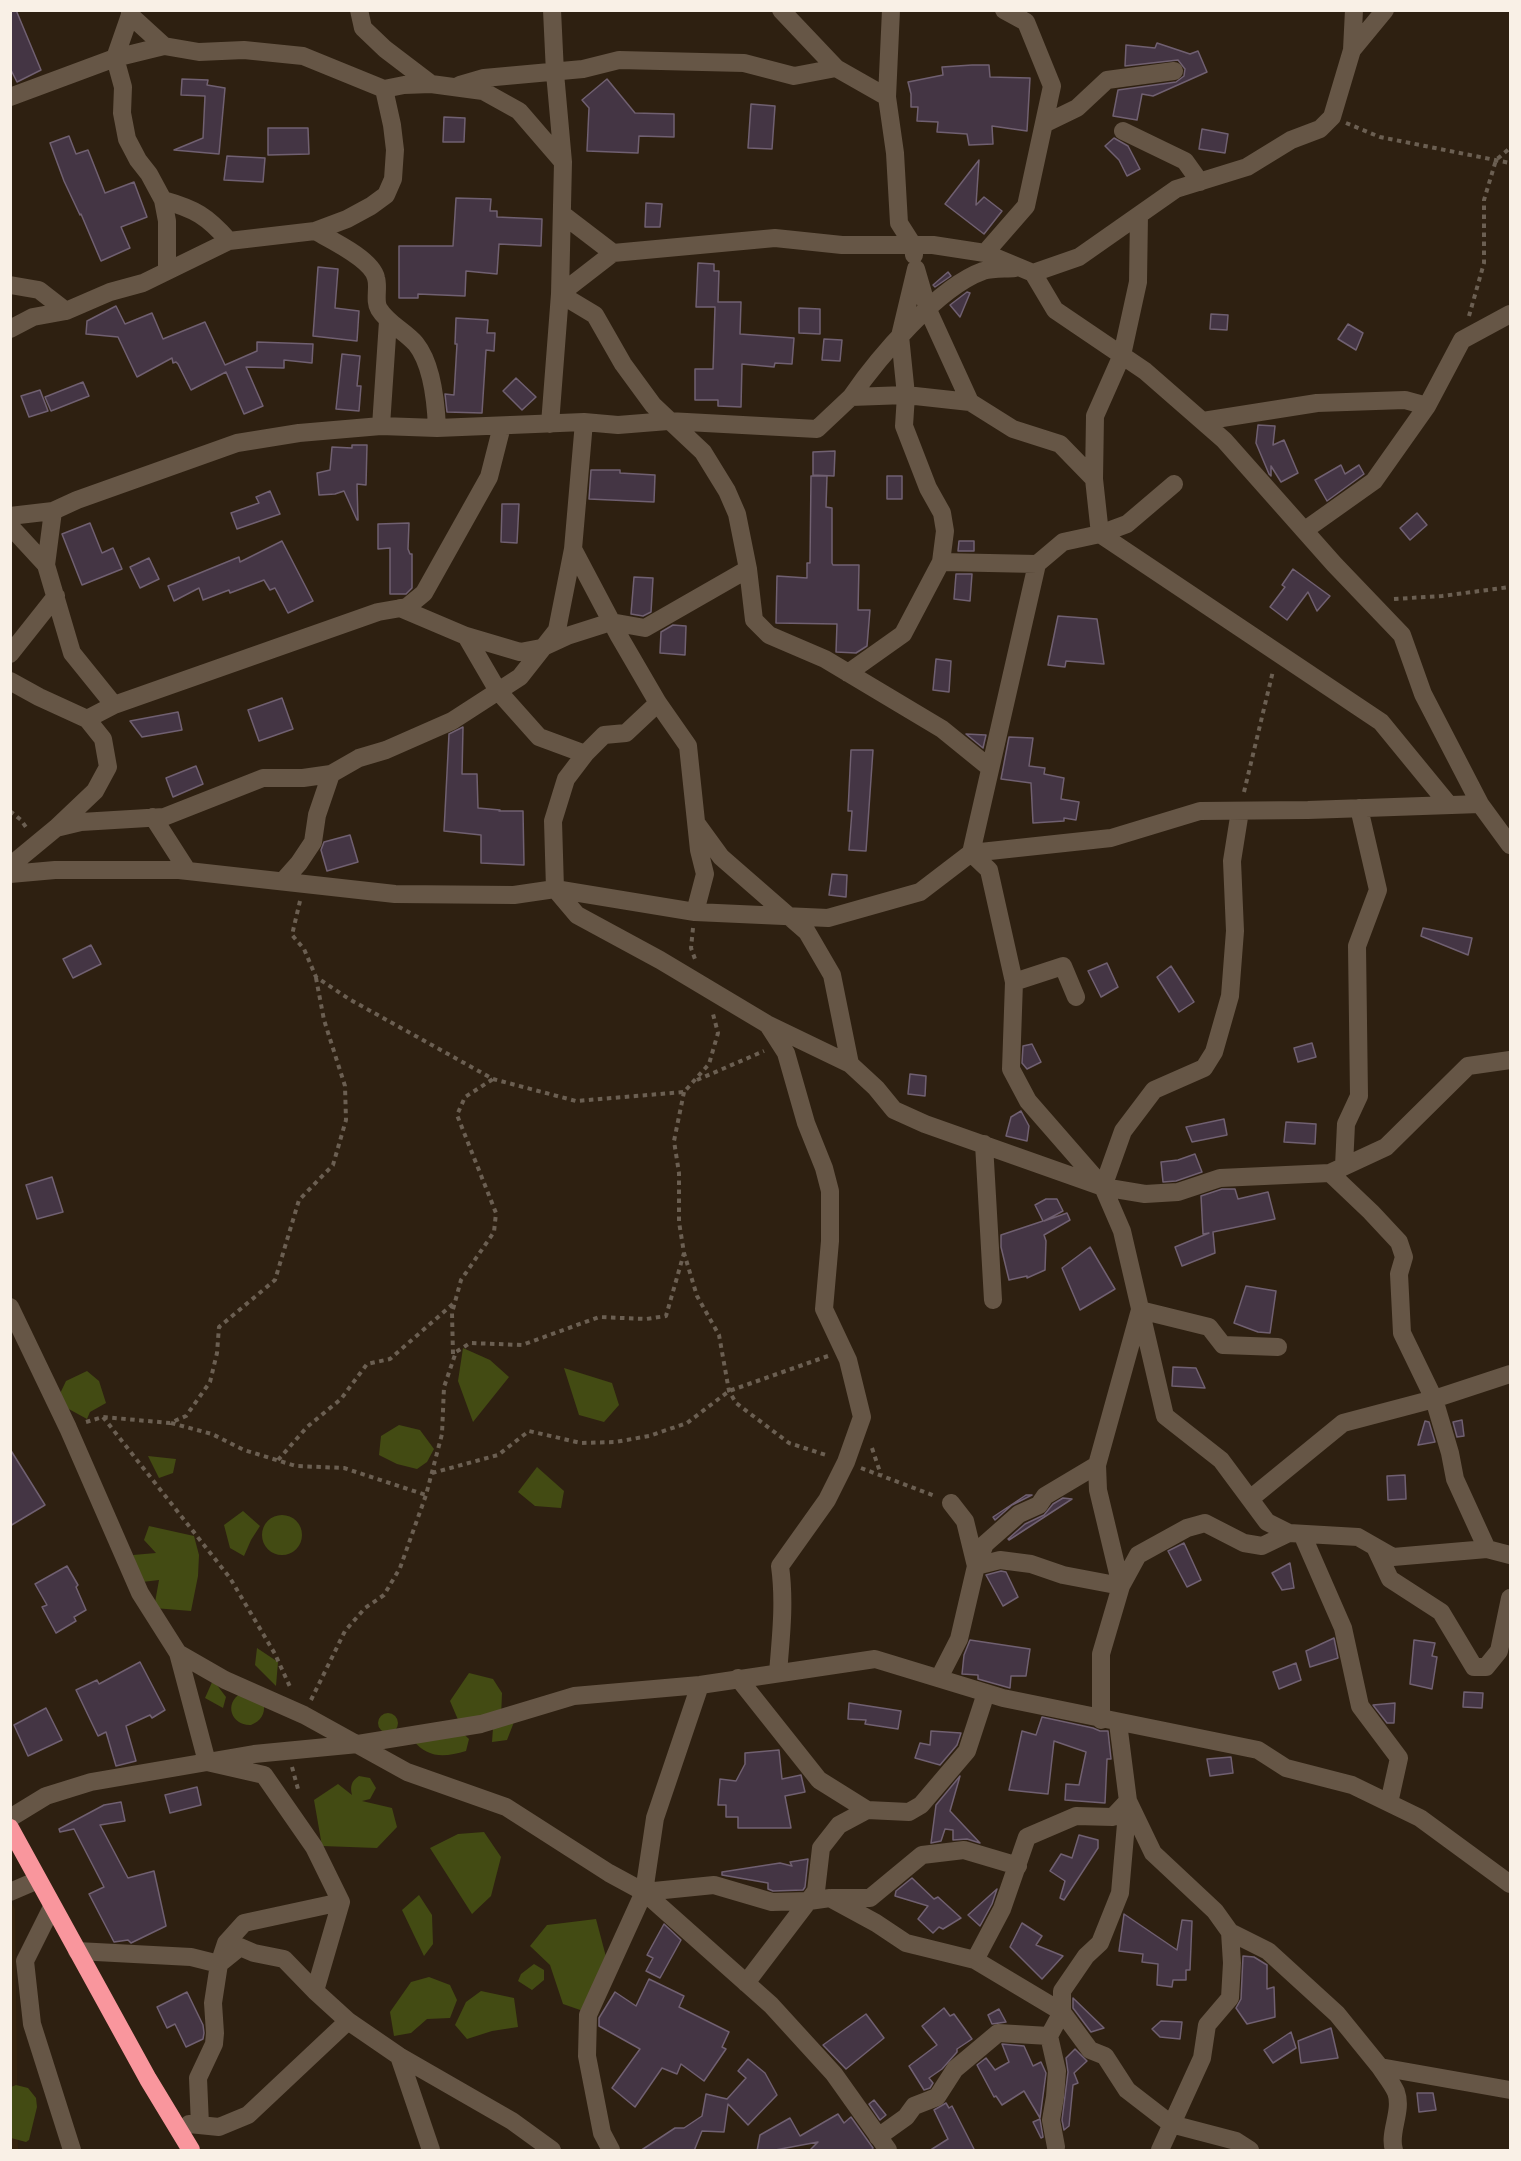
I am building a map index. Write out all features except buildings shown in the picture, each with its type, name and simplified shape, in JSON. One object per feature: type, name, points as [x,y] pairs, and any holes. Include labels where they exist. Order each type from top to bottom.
[{"type":"highway","points":[[10,1828],[148,2079],[191,2151]]},
{"type":"street","points":[[359,10],[363,28],[385,49],[431,84]]},
{"type":"street","points":[[550,424],[560,294],[563,162],[552,10]]},
{"type":"street","points":[[782,10],[836,68],[887,97]]},
{"type":"street","points":[[891,10],[887,97],[895,153],[899,223],[913,245],[916,268],[928,309],[970,402]]},
{"type":"street","points":[[985,253],[1026,206],[1052,86],[1026,22],[1004,10]]},
{"type":"street","points":[[10,516],[53,511],[77,500],[237,443],[299,433],[381,426],[437,428],[584,423],[618,425],[668,421],[817,429],[851,398],[872,367],[900,336],[928,309],[964,280],[985,270],[1026,270],[1079,257],[1176,189],[1247,167],[1292,140],[1320,129],[1332,117],[1352,50],[1354,10]]},
{"type":"street","points":[[1352,50],[1384,10]]},
{"type":"street","points":[[164,46],[130,13],[115,58],[123,87],[122,113],[127,139],[138,160],[150,174],[163,200],[167,221],[167,271]]},
{"type":"street","points":[[10,97],[115,58],[164,46],[199,52],[244,50],[303,56],[384,89],[404,85],[431,84],[483,91],[519,111],[563,162]]},
{"type":"street","points":[[450,87],[484,78],[555,73],[619,60],[744,63],[794,76],[836,68]]},
{"type":"street","points":[[1044,124],[1077,108],[1107,80],[1174,71]]},
{"type":"street","points":[[10,329],[33,317],[66,310],[110,292],[143,283],[229,241],[315,231],[347,219],[371,206],[386,195],[393,178],[392,126],[384,89]]},
{"type":"street","points":[[1123,131],[1185,161],[1200,182]]},
{"type":"street","points":[[163,200],[190,208],[212,222],[229,241]]},
{"type":"street","points":[[562,214],[613,253]]},
{"type":"street","points":[[1139,215],[1138,282],[1122,355],[1095,416],[1094,478],[1100,534],[1381,722],[1449,805]]},
{"type":"street","points":[[315,231],[364,260],[376,276],[377,308],[388,321],[416,345],[426,367],[436,403],[437,428]]},
{"type":"street","points":[[560,294],[613,253],[775,238],[842,245],[933,245],[985,253],[1026,270],[1055,310],[1145,371],[1224,440],[1402,635],[1423,694],[1480,804],[1510,845]]},
{"type":"street","points":[[848,673],[903,634],[941,562],[945,531],[942,513],[928,488],[904,426],[906,395],[900,336],[916,268]]},
{"type":"street","points":[[10,285],[39,290],[66,310]]},
{"type":"street","points":[[560,294],[595,315],[623,364],[668,421],[703,452],[727,491],[737,514],[748,569],[753,620],[769,635],[825,659],[942,729],[990,768]]},
{"type":"street","points":[[1305,530],[1374,481],[1427,406],[1462,340],[1510,314]]},
{"type":"street","points":[[381,426],[388,321]]},
{"type":"street","points":[[851,398],[906,395],[970,402],[1013,429],[1060,444],[1094,478]]},
{"type":"street","points":[[1203,421],[1317,403],[1405,400],[1427,406]]},
{"type":"street","points":[[56,828],[81,822],[164,817],[263,778],[332,774],[359,758],[386,750],[452,721],[520,677],[557,630],[573,549],[584,423]]},
{"type":"street","points":[[87,719],[114,705],[378,612],[407,607],[424,593],[489,477],[502,426]]},
{"type":"street","points":[[971,853],[1037,564],[1063,542],[1100,534],[1127,524],[1174,484]]},
{"type":"street","points":[[46,565],[53,511]]},
{"type":"street","points":[[10,526],[46,565],[72,653],[114,705]]},
{"type":"street","points":[[573,549],[611,622],[658,703],[688,746],[699,850],[705,874],[695,912]]},
{"type":"street","points":[[941,562],[1037,564]]},
{"type":"street","points":[[400,608],[466,636],[520,652],[541,648],[567,636],[611,622],[645,628],[748,569]]},
{"type":"street","points":[[10,654],[56,596]]},
{"type":"street","points":[[466,636],[498,691],[539,737],[585,754]]},
{"type":"street","points":[[10,681],[87,719],[103,739],[108,767],[95,791],[56,828],[10,866]]},
{"type":"street","points":[[658,703],[626,733],[604,735],[585,754],[566,779],[553,820],[555,889],[577,915],[767,1024],[850,1064],[876,1088],[894,1110],[925,1124],[1103,1187],[1145,1194],[1178,1191],[1220,1178],[1337,1169],[1386,1147],[1468,1066],[1510,1060]]},
{"type":"street","points":[[283,881],[313,842],[317,814],[332,774]]},
{"type":"street","points":[[10,874],[55,870],[187,870],[395,894],[514,896],[555,889],[695,912],[828,918],[920,892],[971,853],[1111,838],[1200,811],[1480,804]]},
{"type":"street","points":[[1359,808],[1378,890],[1357,946],[1359,1095],[1346,1124],[1337,1169],[1371,1212],[1399,1242],[1404,1257],[1399,1274],[1402,1333],[1434,1399],[1455,1479],[1487,1550]]},
{"type":"street","points":[[1103,1187],[1123,1131],[1154,1090],[1204,1068],[1214,1052],[1230,996],[1235,931],[1232,861],[1240,811]]},
{"type":"street","points":[[153,817],[187,870]]},
{"type":"street","points":[[696,823],[721,857],[807,933],[832,975],[850,1064]]},
{"type":"street","points":[[971,853],[989,870],[1014,982],[1011,1069],[1028,1101],[1103,1187],[1122,1232],[1165,1416],[1221,1461],[1267,1522],[1296,1534],[1358,1538],[1393,1557],[1487,1550],[1510,1555]]},
{"type":"street","points":[[1014,982],[1063,966],[1076,997]]},
{"type":"street","points":[[767,1024],[786,1053],[806,1123],[824,1168],[830,1191],[830,1241],[824,1309],[848,1360],[862,1417],[846,1462],[827,1500],[780,1566],[783,1617],[778,1673]]},
{"type":"street","points":[[984,1144],[993,1300]]},
{"type":"street","points":[[1140,1310],[1209,1327],[1223,1345],[1278,1347]]},
{"type":"street","points":[[1121,1586],[1098,1490],[1097,1465],[1140,1310]]},
{"type":"street","points":[[13,1318],[68,1428],[140,1593],[178,1653],[207,1762]]},
{"type":"street","points":[[1250,1499],[1343,1423],[1434,1399],[1510,1374]]},
{"type":"street","points":[[939,1678],[959,1640],[976,1566],[985,1544],[1019,1514],[1039,1505],[1046,1496],[1097,1465]]},
{"type":"street","points":[[951,1503],[965,1521],[976,1566]]},
{"type":"street","points":[[1296,1534],[1262,1546],[1244,1544],[1205,1524],[1187,1528],[1138,1555],[1121,1586],[1101,1654],[1109,1721],[1128,1801],[1153,1853],[1215,1911],[1230,1932],[1268,1951],[1337,2014],[1380,2067],[1396,2093],[1398,2114],[1392,2145],[1394,2151]]},
{"type":"street","points":[[1296,1534],[1343,1628],[1360,1706],[1399,1758],[1389,1803]]},
{"type":"street","points":[[1375,1547],[1390,1579],[1441,1612],[1474,1667],[1486,1667],[1499,1651],[1510,1598]]},
{"type":"street","points":[[976,1566],[1000,1560],[1031,1564],[1064,1575],[1121,1586]]},
{"type":"street","points":[[178,1653],[225,1680],[303,1715],[407,1772],[506,1807],[609,1873],[645,1892],[771,2005],[834,2074],[883,2144],[914,2106],[937,2097],[955,2070],[998,2033],[1049,2036]]},
{"type":"street","points":[[10,1818],[46,1796],[91,1782],[287,1749],[358,1744],[481,1724],[574,1696],[700,1685],[875,1659],[986,1693],[1109,1721],[1258,1750],[1286,1768],[1352,1785],[1420,1818],[1510,1884]]},
{"type":"street","points":[[738,1678],[819,1780],[867,1810],[909,1812],[921,1805],[967,1751],[986,1693]]},
{"type":"street","points":[[611,2151],[602,2133],[587,2056],[588,2015],[645,1892],[655,1818],[700,1685]]},
{"type":"street","points":[[207,1762],[264,1775],[314,1847],[341,1902],[315,1991]]},
{"type":"street","points":[[975,1960],[1002,1909],[1027,1837],[1076,1816],[1113,1817],[1128,1801]]},
{"type":"street","points":[[1056,2147],[1051,2120],[1057,2071],[1049,2036],[1062,2012],[1062,1991],[1086,1956],[1100,1943],[1120,1893],[1128,1801]]},
{"type":"street","points":[[746,1983],[816,1892],[821,1848],[839,1825],[867,1810]]},
{"type":"street","points":[[645,1892],[714,1885],[772,1902],[870,1898],[922,1855],[964,1850],[1018,1866]]},
{"type":"street","points":[[10,1892],[38,1880]]},
{"type":"street","points":[[830,1898],[876,1923],[906,1943],[975,1960],[1062,2012],[1090,2050],[1105,2056],[1127,2090],[1171,2124],[1236,2141],[1251,2151]]},
{"type":"street","points":[[200,2125],[198,2078],[214,2044],[213,2003],[219,1964],[226,1943],[244,1923],[341,1902]]},
{"type":"street","points":[[52,1907],[25,1961],[32,2024],[72,2151]]},
{"type":"street","points":[[1160,2151],[1202,2058],[1207,2025],[1230,1998],[1232,1963],[1230,1932]]},
{"type":"street","points":[[219,1964],[240,1947],[254,1953],[284,1959],[348,2021],[399,2056],[512,2121],[552,2151]]},
{"type":"street","points":[[77,1951],[191,1957],[219,1964]]},
{"type":"street","points":[[175,2123],[219,2127],[248,2115],[348,2021]]},
{"type":"street","points":[[399,2056],[431,2151]]},
{"type":"street","points":[[1380,2067],[1510,2090]]},
{"type":"path","points":[[1332,117],[1380,137],[1510,162]]},
{"type":"path","points":[[1462,340],[1484,263],[1484,200],[1496,160],[1510,148]]},
{"type":"path","points":[[1370,601],[1442,596],[1510,587]]},
{"type":"path","points":[[1240,811],[1277,653]]},
{"type":"path","points":[[170,1423],[186,1416],[210,1382],[217,1353],[219,1327],[275,1280],[299,1200],[333,1165],[346,1120],[345,1086],[324,1020],[316,977],[304,949],[292,935],[304,883]]},
{"type":"path","points":[[695,912],[691,948],[707,988],[718,1033],[709,1064],[684,1092],[675,1141],[679,1222],[684,1253],[697,1296],[718,1335],[729,1391],[736,1403],[789,1443],[846,1462],[951,1503]]},
{"type":"path","points":[[316,977],[349,999],[493,1079],[576,1101],[684,1092]]},
{"type":"path","points":[[693,1082],[781,1045]]},
{"type":"path","points":[[453,1359],[452,1313],[461,1280],[494,1232],[496,1213],[458,1115],[465,1097],[493,1079]]},
{"type":"path","points":[[303,1715],[345,1631],[365,1608],[384,1595],[400,1568],[426,1495],[442,1434],[444,1387],[456,1352],[470,1343],[522,1345],[599,1317],[646,1320],[666,1316],[684,1253]]},
{"type":"path","points":[[278,1460],[307,1427],[341,1399],[367,1364],[390,1359],[455,1303]]},
{"type":"path","points":[[431,1473],[498,1455],[529,1431],[581,1443],[615,1442],[649,1436],[687,1423],[729,1391],[844,1350]]},
{"type":"path","points":[[102,1417],[230,1578],[275,1654],[303,1715]]},
{"type":"path","points":[[68,1428],[102,1417],[170,1423],[212,1434],[244,1449],[296,1466],[344,1468],[426,1495]]},
{"type":"path","points":[[287,1749],[299,1793]]},
{"type":"shaded area","points":[[10,1899],[15,1909],[18,2150],[10,2150]]},
{"type":"green space","points":[[463,1348],[490,1360],[509,1377],[473,1422],[458,1381]]},
{"type":"green space","points":[[564,1368],[612,1383],[619,1405],[604,1422],[579,1415]]},
{"type":"green space","points":[[87,1371],[99,1381],[106,1403],[90,1412],[87,1419],[56,1402],[66,1381]]},
{"type":"green space","points":[[399,1425],[420,1430],[434,1449],[427,1462],[417,1469],[397,1464],[379,1455],[381,1436]]},
{"type":"green space","points":[[148,1456],[176,1459],[173,1473],[159,1478]]},
{"type":"green space","points":[[537,1467],[564,1491],[561,1508],[535,1506],[518,1492]]},
{"type":"green space","points":[[243,1511],[260,1526],[244,1556],[230,1548],[224,1525]]},
{"type":"green space","points":[[282,1515],[290,1516],[296,1521],[301,1527],[301,1543],[296,1549],[290,1554],[282,1555],[274,1554],[268,1549],[263,1543],[262,1535],[263,1527],[268,1521],[274,1516]]},
{"type":"green space","points":[[149,1526],[194,1536],[199,1555],[198,1576],[191,1611],[154,1608],[159,1580],[142,1582],[133,1555],[156,1553],[144,1540]]},
{"type":"green space","points":[[257,1648],[278,1662],[276,1686],[255,1665]]},
{"type":"green space","points":[[469,1673],[493,1679],[502,1693],[501,1718],[459,1722],[450,1701]]},
{"type":"green space","points":[[213,1680],[226,1697],[223,1708],[205,1698]]},
{"type":"green space","points":[[241,1693],[264,1704],[262,1717],[251,1725],[239,1722],[232,1714],[232,1703]]},
{"type":"green space","points":[[384,1713],[392,1713],[398,1719],[398,1727],[392,1733],[384,1733],[378,1727],[378,1719]]},
{"type":"green space","points":[[514,1722],[507,1740],[492,1742],[493,1728]]},
{"type":"green space","points":[[455,1726],[469,1739],[466,1751],[437,1755],[425,1751],[413,1740]]},
{"type":"green space","points":[[359,1776],[370,1778],[376,1788],[370,1799],[362,1801],[392,1808],[397,1827],[377,1848],[322,1846],[314,1800],[338,1784],[352,1795],[352,1784]]},
{"type":"green space","points":[[484,1832],[501,1857],[491,1896],[472,1914],[430,1848],[458,1834]]},
{"type":"green space","points":[[419,1895],[432,1915],[433,1944],[424,1956],[402,1910]]},
{"type":"green space","points":[[596,1919],[609,1968],[583,2011],[563,2004],[550,1965],[530,1946],[547,1925]]},
{"type":"green space","points":[[534,1964],[544,1970],[544,1980],[532,1990],[518,1981],[521,1974]]},
{"type":"green space","points":[[429,1977],[450,1985],[457,2000],[450,2018],[427,2019],[411,2033],[394,2036],[390,2012],[411,1982]]},
{"type":"green space","points":[[481,1991],[514,1998],[518,2027],[492,2031],[467,2039],[455,2025],[466,2002]]},
{"type":"green space","points":[[16,2085],[28,2088],[36,2098],[37,2107],[29,2140],[26,2142],[11,2138],[11,2087]]}]
